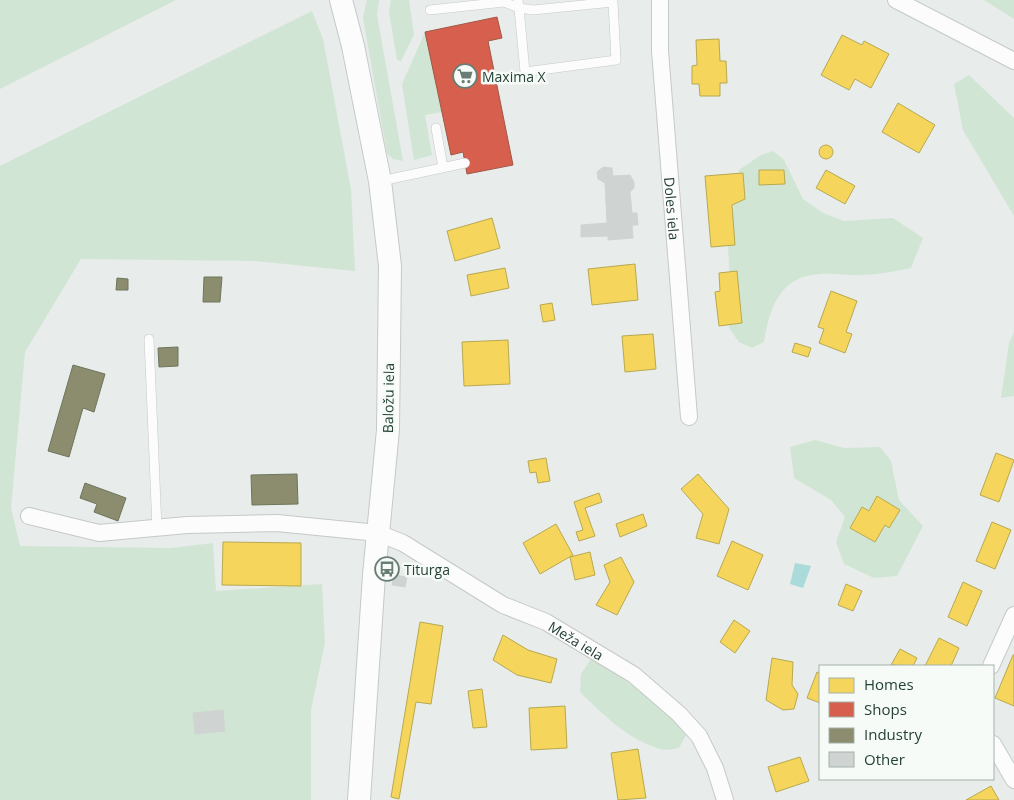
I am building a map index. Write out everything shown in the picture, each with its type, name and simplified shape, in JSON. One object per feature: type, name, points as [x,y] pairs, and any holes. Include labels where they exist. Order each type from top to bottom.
[{"type":"main road","name":"Baložu iela","points":[[343,1],[380,181],[390,266],[388,430],[378,534],[359,800]]},
{"type":"street","name":"Doles iela","points":[[660,0],[660,50],[689,417]]},
{"type":"street","points":[[896,0],[1014,61]]},
{"type":"street","name":"Meža iela","points":[[29,516],[99,533],[187,525],[278,523],[378,534],[403,543],[503,605],[546,622],[634,675],[680,714],[699,736],[715,768],[725,800]]},
{"type":"street","points":[[991,665],[1014,615]]},
{"type":"street","points":[[994,746],[1014,780]]},
{"type":"lane","points":[[430,10],[504,2],[518,4],[533,10],[613,2],[616,60],[525,72],[518,4]]},
{"type":"lane","points":[[436,128],[443,168]]},
{"type":"lane","points":[[380,181],[465,163]]},
{"type":"lane","points":[[149,339],[157,528]]},
{"type":"green space","points":[[0,0],[176,0],[0,89]]},
{"type":"green space","points":[[367,0],[379,0],[377,15],[403,161],[393,159],[387,153],[363,18]]},
{"type":"green space","points":[[391,0],[409,0],[414,35],[401,61],[397,60],[389,12]]},
{"type":"green space","points":[[984,0],[1014,0],[1014,19]]},
{"type":"green space","points":[[312,11],[323,39],[351,189],[355,271],[255,261],[81,259],[25,352],[11,508],[20,546],[171,548],[213,543],[216,591],[322,584],[325,643],[311,710],[311,800],[0,800],[0,166]]},
{"type":"green space","points":[[425,32],[442,112],[425,115],[432,155],[414,160],[402,84]]},
{"type":"green space","points":[[969,75],[1014,118],[1014,216],[963,130],[954,84]]},
{"type":"green space","points":[[773,151],[784,160],[803,199],[823,213],[844,221],[893,218],[923,238],[911,268],[865,275],[814,275],[807,276],[788,285],[771,311],[764,342],[752,348],[739,342],[729,328],[731,299],[728,246],[739,170],[761,155]]},
{"type":"green space","points":[[1014,332],[1014,396],[1001,398],[1009,343]]},
{"type":"green space","points":[[815,440],[844,448],[880,447],[891,461],[899,500],[923,526],[897,576],[874,578],[844,564],[836,542],[845,517],[831,500],[794,478],[790,447]]},
{"type":"green space","points":[[593,656],[662,708],[687,733],[679,748],[662,750],[637,739],[617,725],[580,692],[581,674]]},
{"type":"water","points":[[795,563],[811,566],[803,588],[790,584]]},
{"type":"building: Homes","points":[[842,35],[862,45],[864,41],[889,54],[871,88],[855,79],[849,90],[821,75]]},
{"type":"building: Homes","points":[[719,39],[720,61],[726,61],[727,83],[720,83],[720,96],[700,96],[699,84],[692,84],[692,66],[697,65],[696,40]]},
{"type":"building: Homes","points":[[898,103],[935,125],[919,153],[882,132]]},
{"type":"building: Homes","points":[[823,145],[829,145],[833,152],[829,159],[823,159],[819,155],[819,149]]},
{"type":"building: Homes","points":[[759,170],[784,170],[785,184],[759,185]]},
{"type":"building: Homes","points":[[826,170],[855,186],[845,204],[816,188]]},
{"type":"building: Homes","points":[[743,173],[745,199],[732,205],[735,245],[711,247],[705,176]]},
{"type":"building: Homes","points":[[492,218],[500,248],[455,261],[447,231]]},
{"type":"building: Homes","points":[[635,264],[638,300],[592,305],[588,269]]},
{"type":"building: Homes","points":[[505,268],[509,288],[471,296],[467,275]]},
{"type":"building: Homes","points":[[737,271],[742,323],[719,326],[715,292],[720,291],[719,273]]},
{"type":"building: Homes","points":[[831,291],[857,301],[846,332],[852,334],[845,353],[819,343],[824,329],[818,327]]},
{"type":"building: Homes","points":[[552,303],[555,320],[543,322],[540,305]]},
{"type":"building: Homes","points":[[653,334],[656,369],[625,372],[622,336]]},
{"type":"building: Homes","points":[[508,340],[510,384],[464,386],[462,342]]},
{"type":"building: Homes","points":[[795,343],[811,348],[808,357],[792,352]]},
{"type":"building: Homes","points":[[996,453],[1014,460],[999,502],[980,495]]},
{"type":"building: Homes","points":[[546,458],[550,481],[538,483],[536,472],[530,473],[528,461]]},
{"type":"building: Homes","points":[[698,474],[729,509],[719,544],[696,538],[703,514],[681,489]]},
{"type":"building: Homes","points":[[599,493],[602,502],[585,508],[595,536],[579,541],[576,532],[583,530],[574,502]]},
{"type":"building: Homes","points":[[877,496],[900,510],[889,528],[885,525],[875,542],[850,528],[862,507],[869,511]]},
{"type":"building: Homes","points":[[643,514],[647,526],[620,537],[616,524]]},
{"type":"building: Homes","points":[[992,522],[1011,530],[995,569],[976,561]]},
{"type":"building: Homes","points":[[556,524],[573,555],[540,574],[523,543]]},
{"type":"building: Homes","points":[[732,541],[763,555],[748,590],[717,576]]},
{"type":"building: Homes","points":[[223,542],[301,543],[301,586],[222,585]]},
{"type":"building: Homes","points":[[590,552],[595,575],[575,580],[570,557]]},
{"type":"building: Homes","points":[[621,557],[634,582],[617,615],[596,605],[610,582],[604,565]]},
{"type":"building: Homes","points":[[963,582],[982,591],[967,626],[948,617]]},
{"type":"building: Homes","points":[[846,584],[862,591],[853,611],[838,605]]},
{"type":"building: Homes","points":[[734,620],[750,631],[735,653],[720,642]]},
{"type":"building: Homes","points":[[420,622],[443,626],[431,704],[416,702],[399,799],[391,797]]},
{"type":"building: Homes","points":[[503,635],[528,650],[557,659],[551,683],[517,675],[493,660]]},
{"type":"building: Homes","points":[[939,638],[959,648],[951,665],[926,665]]},
{"type":"building: Homes","points":[[900,649],[917,658],[914,665],[891,665]]},
{"type":"building: Homes","points":[[1014,655],[1014,706],[995,698]]},
{"type":"building: Homes","points":[[772,658],[793,662],[792,685],[798,694],[794,709],[783,710],[766,700]]},
{"type":"building: Homes","points":[[817,672],[819,673],[819,703],[807,698]]},
{"type":"building: Homes","points":[[482,689],[487,727],[473,728],[468,691]]},
{"type":"building: Homes","points":[[565,706],[567,748],[531,750],[529,708]]},
{"type":"building: Homes","points":[[638,749],[646,798],[618,800],[611,753]]},
{"type":"building: Homes","points":[[800,757],[809,781],[776,792],[768,767]]},
{"type":"building: Homes","points":[[991,786],[999,800],[966,800]]},
{"type":"building: Shops","name":"Maxima X","points":[[497,17],[502,38],[488,41],[513,165],[467,174],[463,152],[451,155],[425,32]]},
{"type":"building: Industry","points":[[204,277],[222,277],[220,302],[203,302]]},
{"type":"building: Industry","points":[[117,278],[128,279],[128,290],[116,290]]},
{"type":"building: Industry","points":[[178,347],[178,366],[159,367],[158,348]]},
{"type":"building: Industry","points":[[73,365],[105,374],[94,412],[83,408],[69,457],[48,451]]},
{"type":"building: Industry","points":[[297,474],[298,504],[252,505],[251,475]]},
{"type":"building: Industry","points":[[85,483],[126,498],[118,521],[94,512],[97,504],[80,498]]},
{"type":"building: Other","points":[[603,167],[612,168],[613,176],[630,175],[634,182],[634,188],[630,192],[632,213],[637,213],[638,225],[632,225],[633,238],[608,240],[608,236],[581,237],[581,225],[607,223],[605,183],[598,179],[597,172]]},
{"type":"building: Other","points":[[394,575],[407,577],[405,587],[392,585]]},
{"type":"building: Other","points":[[223,710],[225,731],[195,734],[193,713]]},
{"type":"place","name":"Maxima X","points":[[465,76]]},
{"type":"place","name":"Titurga","points":[[387,569]]}]
